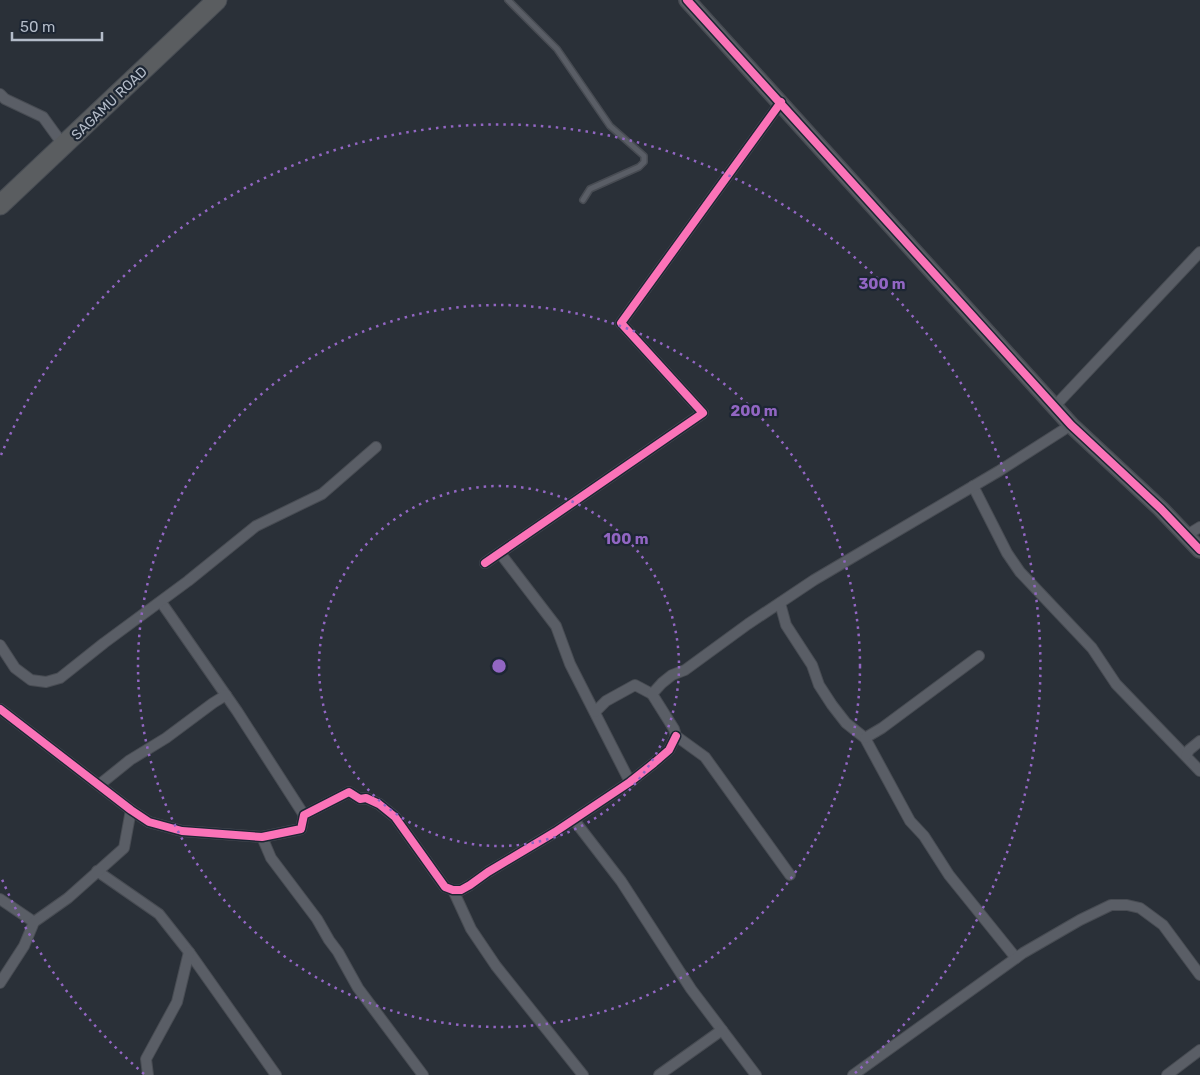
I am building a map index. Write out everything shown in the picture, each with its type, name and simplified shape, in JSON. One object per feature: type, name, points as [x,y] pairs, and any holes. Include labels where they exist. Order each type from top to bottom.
[{"type":"highway","name":"SAGAMU ROAD","points":[[0,205],[217,0]]},
{"type":"street","points":[[687,0],[1072,425],[1161,509],[1200,550]]},
{"type":"street","points":[[0,94],[5,99],[43,117],[64,146]]},
{"type":"street","points":[[485,563],[703,413],[621,323],[781,102]]},
{"type":"street","points":[[1055,406],[1200,252]]},
{"type":"street","points":[[652,694],[672,675],[685,670],[814,580],[1072,425]]},
{"type":"street","points":[[0,645],[15,668],[31,680],[46,682],[60,678],[104,642],[161,602],[256,526],[322,494],[376,447]]},
{"type":"street","points":[[973,486],[1007,553],[1020,572],[1092,648],[1116,684],[1200,771]]},
{"type":"street","points":[[1187,536],[1200,527]]},
{"type":"street","points":[[500,553],[556,626],[570,664],[630,782]]},
{"type":"street","points":[[161,602],[226,696],[304,815]]},
{"type":"street","points":[[780,603],[786,625],[812,665],[819,685],[846,723],[865,738],[910,821],[924,836],[949,875],[1016,958]]},
{"type":"street","points":[[865,738],[882,728],[979,656]]},
{"type":"street","points":[[595,712],[606,701],[635,685],[652,694],[674,729],[676,736],[705,758],[790,875]]},
{"type":"street","points":[[99,784],[130,760],[166,738],[213,703],[226,696]]},
{"type":"street","points":[[0,709],[131,810],[150,822],[182,831],[262,837],[300,829],[304,815],[349,792],[360,799],[366,798],[379,804],[395,816],[445,887],[453,890],[461,890],[470,885],[574,820],[630,782],[669,750],[676,736]]},
{"type":"street","points":[[1186,756],[1189,750],[1200,741]]},
{"type":"street","points":[[0,983],[24,946],[34,922],[68,898],[124,848],[131,810]]},
{"type":"street","points":[[574,820],[620,881],[691,989],[756,1075]]},
{"type":"street","points":[[262,837],[271,858],[317,919],[358,988],[424,1075]]},
{"type":"street","points":[[97,871],[159,914],[189,952],[276,1075]]},
{"type":"street","points":[[453,890],[471,929],[496,966],[582,1075]]},
{"type":"street","points":[[0,900],[34,922]]},
{"type":"street","points":[[853,1075],[1016,958],[1080,920],[1111,905],[1126,904],[1140,908],[1163,924],[1200,975]]},
{"type":"street","points":[[148,1075],[146,1059],[178,1002],[189,952]]},
{"type":"street","points":[[659,1075],[722,1030]]},
{"type":"street","points":[[1167,1075],[1200,1050]]},
{"type":"lane","points":[[508,0],[557,49],[610,126],[644,156],[644,162],[639,167],[590,189],[583,200]]},
{"type":"cycle path","points":[[687,0],[1071,425],[1161,509],[1200,550]]},
{"type":"cycle path","points":[[485,563],[703,413],[621,323],[781,102]]},
{"type":"cycle path","points":[[0,709],[131,810],[149,822],[182,831],[262,837],[301,829],[304,815],[349,792],[360,799],[366,798],[379,804],[395,817],[445,887],[453,890],[461,890],[470,885],[630,782],[669,750],[676,736]]}]
